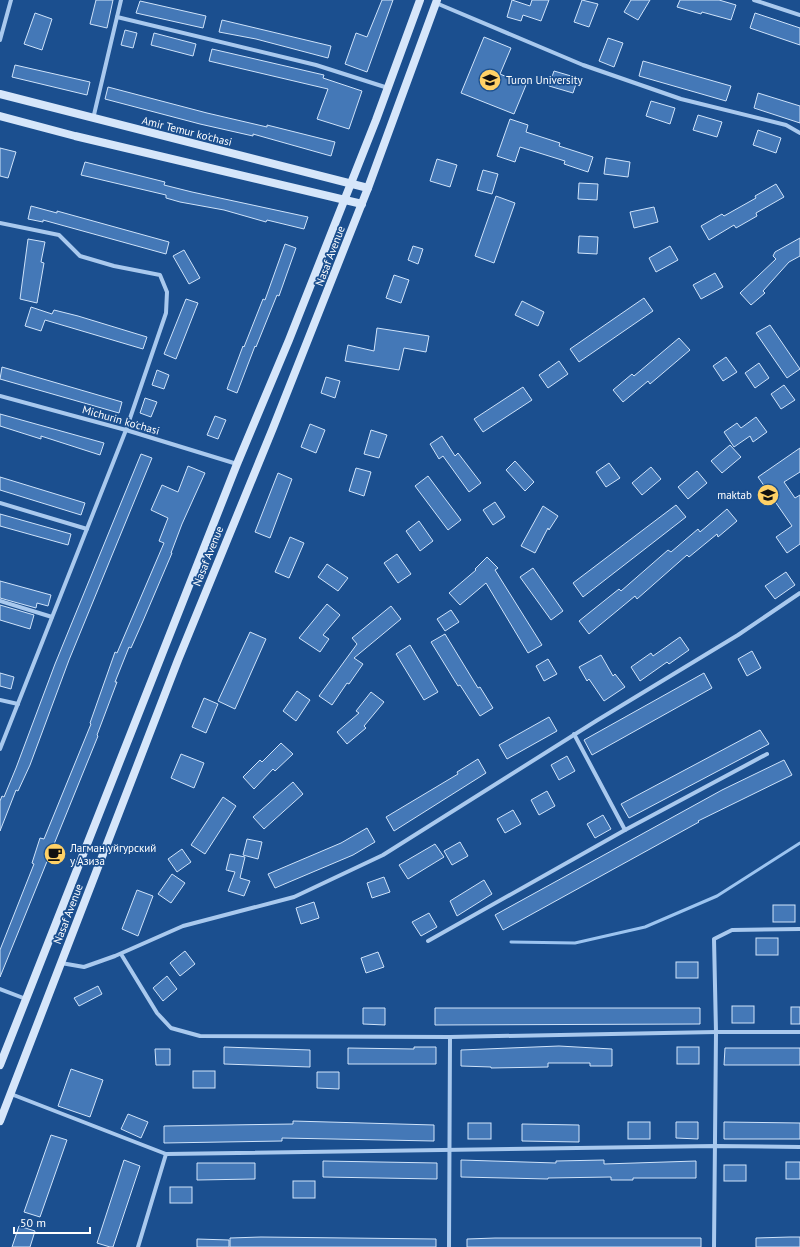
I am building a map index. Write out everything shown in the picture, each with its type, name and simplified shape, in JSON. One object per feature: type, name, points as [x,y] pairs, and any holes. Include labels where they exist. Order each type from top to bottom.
[{"type":"main road","name":"Nasaf Avenue","points":[[1,1060],[27,999],[237,464],[289,340],[388,88],[420,0]]},
{"type":"main road","name":"Nasaf Avenue","points":[[0,1121],[176,667],[362,204],[436,1]]},
{"type":"main road","name":"Amir Temur ko'chasi","points":[[0,94],[93,119],[351,182],[368,188]]},
{"type":"main road","points":[[0,116],[75,136],[345,198],[362,204]]},
{"type":"street","points":[[0,40],[11,0]]},
{"type":"street","points":[[93,119],[121,0]]},
{"type":"street","points":[[754,0],[800,15]]},
{"type":"street","points":[[436,1],[583,65],[681,99],[786,126],[800,133]]},
{"type":"street","points":[[117,17],[316,65],[388,88]]},
{"type":"street","points":[[0,223],[59,236],[80,256],[114,266],[160,275],[167,292],[166,313],[126,430],[0,749]]},
{"type":"street","name":"Michurin ko'chasi","points":[[0,396],[126,430],[237,464]]},
{"type":"street","points":[[0,503],[87,529]]},
{"type":"street","points":[[61,963],[84,967],[121,954],[183,926],[294,897],[383,856],[574,734],[738,635],[800,593]]},
{"type":"street","points":[[0,601],[52,617]]},
{"type":"street","points":[[0,700],[18,704]]},
{"type":"street","points":[[574,734],[625,830]]},
{"type":"street","points":[[428,941],[625,830],[767,754]]},
{"type":"street","points":[[714,1247],[716,1032],[714,939],[732,930],[800,929]]},
{"type":"street","points":[[121,954],[157,1013],[171,1028],[200,1036],[450,1037],[800,1032]]},
{"type":"street","points":[[0,989],[27,999]]},
{"type":"street","points":[[449,1247],[450,1037]]},
{"type":"street","points":[[10,1094],[166,1154],[714,1146],[800,1147]]},
{"type":"street","points":[[138,1247],[166,1154]]},
{"type":"building","points":[[96,0],[113,0],[107,28],[90,24]]},
{"type":"building","points":[[382,0],[393,0],[367,72],[345,64],[356,33],[367,37]]},
{"type":"building","points":[[512,0],[530,6],[532,0],[549,0],[541,21],[523,15],[521,21],[507,17]]},
{"type":"building","points":[[582,0],[598,4],[589,27],[574,22]]},
{"type":"building","points":[[631,0],[650,0],[638,20],[624,12]]},
{"type":"building","points":[[680,0],[719,0],[736,5],[731,20],[677,7]]},
{"type":"building","points":[[140,1],[206,16],[203,28],[136,13]]},
{"type":"building","points":[[35,13],[52,19],[42,50],[24,44]]},
{"type":"building","points":[[755,13],[800,28],[800,45],[750,28]]},
{"type":"building","points":[[222,20],[331,46],[328,58],[256,39],[219,32]]},
{"type":"building","points":[[125,30],[137,33],[133,48],[121,45]]},
{"type":"building","points":[[154,33],[196,44],[193,56],[151,45]]},
{"type":"building","name":"Turon University","points":[[484,37],[511,48],[500,74],[526,85],[514,114],[461,93]]},
{"type":"building","points":[[608,38],[623,43],[614,67],[599,61]]},
{"type":"building","points":[[212,49],[324,75],[323,78],[362,91],[349,129],[317,119],[328,89],[209,61]]},
{"type":"building","points":[[643,61],[731,86],[726,101],[639,76]]},
{"type":"building","points":[[15,65],[90,82],[87,95],[12,77]]},
{"type":"building","points":[[554,71],[578,78],[573,93],[549,86]]},
{"type":"building","points":[[108,87],[207,113],[267,127],[267,125],[335,142],[331,156],[253,134],[253,136],[200,124],[105,99]]},
{"type":"building","points":[[758,93],[800,106],[800,123],[754,108]]},
{"type":"building","points":[[651,101],[675,108],[670,124],[646,116]]},
{"type":"building","points":[[698,115],[722,122],[717,137],[693,130]]},
{"type":"building","points":[[510,119],[528,125],[526,132],[560,143],[559,146],[593,157],[588,172],[564,164],[565,161],[520,147],[515,162],[497,156]]},
{"type":"building","points":[[758,130],[781,138],[776,153],[753,145]]},
{"type":"building","points":[[0,148],[16,152],[8,178],[0,176]]},
{"type":"building","points":[[606,158],[630,162],[628,177],[604,174]]},
{"type":"building","points":[[437,159],[457,165],[450,187],[430,181]]},
{"type":"building","points":[[85,162],[165,182],[164,185],[192,192],[308,217],[304,229],[267,220],[266,222],[224,210],[180,202],[166,198],[166,195],[81,175]]},
{"type":"building","points":[[483,170],[498,174],[492,194],[477,190]]},
{"type":"building","points":[[579,183],[598,184],[597,200],[578,199]]},
{"type":"building","points":[[776,184],[784,197],[756,213],[757,216],[736,228],[734,225],[709,240],[701,226],[722,214],[724,216],[756,198],[755,196]]},
{"type":"building","points":[[496,196],[515,203],[494,263],[475,256]]},
{"type":"building","points":[[31,206],[57,213],[57,211],[169,242],[166,254],[43,220],[43,222],[28,219]]},
{"type":"building","points":[[654,207],[658,222],[634,228],[630,212]]},
{"type":"building","points":[[579,236],[598,237],[597,254],[578,253]]},
{"type":"building","points":[[800,238],[800,256],[789,262],[763,291],[765,293],[751,305],[740,293],[776,259],[773,256],[775,252]]},
{"type":"building","points":[[28,239],[45,242],[41,262],[44,263],[37,303],[20,299]]},
{"type":"building","points":[[285,244],[296,248],[279,296],[277,295],[237,393],[227,389],[263,299],[265,300]]},
{"type":"building","points":[[413,246],[423,249],[418,264],[408,260]]},
{"type":"building","points":[[670,246],[678,260],[656,272],[649,258]]},
{"type":"building","points":[[184,250],[200,278],[189,284],[173,256]]},
{"type":"building","points":[[715,273],[723,287],[701,299],[693,285]]},
{"type":"building","points":[[394,275],[409,280],[401,303],[386,298]]},
{"type":"building","points":[[644,298],[653,311],[579,362],[570,349]]},
{"type":"building","points":[[186,299],[198,303],[176,359],[164,354]]},
{"type":"building","points":[[522,301],[544,312],[538,326],[515,315]]},
{"type":"building","points":[[31,307],[52,314],[54,310],[78,316],[147,337],[143,349],[45,320],[41,331],[25,326]]},
{"type":"building","points":[[770,325],[800,369],[787,378],[756,333]]},
{"type":"building","points":[[377,328],[429,336],[426,352],[404,348],[399,370],[345,361],[348,345],[374,351]]},
{"type":"building","points":[[679,338],[690,350],[650,384],[648,381],[623,402],[613,390],[632,374],[634,376]]},
{"type":"building","points":[[726,357],[737,372],[723,381],[713,366]]},
{"type":"building","points":[[559,361],[568,374],[548,388],[539,375]]},
{"type":"building","points":[[759,363],[769,378],[755,388],[745,373]]},
{"type":"building","points":[[2,367],[122,402],[119,413],[0,379]]},
{"type":"building","points":[[157,370],[169,375],[164,389],[152,385]]},
{"type":"building","points":[[326,377],[340,381],[335,398],[321,393]]},
{"type":"building","points":[[784,385],[795,400],[781,409],[771,394]]},
{"type":"building","points":[[523,387],[532,400],[483,432],[474,419]]},
{"type":"building","points":[[145,398],[157,402],[151,417],[140,413]]},
{"type":"building","points":[[0,414],[104,443],[100,455],[41,436],[41,439],[0,426]]},
{"type":"building","points":[[215,416],[226,420],[218,439],[207,435]]},
{"type":"building","points":[[756,417],[767,432],[753,442],[750,436],[734,447],[724,432],[737,423],[741,428]]},
{"type":"building","points":[[310,424],[325,430],[316,453],[301,447]]},
{"type":"building","points":[[371,430],[387,435],[379,458],[364,454]]},
{"type":"building","points":[[442,436],[455,456],[458,453],[481,483],[469,492],[443,456],[439,459],[430,444]]},
{"type":"building","points":[[730,445],[741,457],[722,473],[711,461]]},
{"type":"building","points":[[800,448],[800,472],[784,482],[795,498],[800,495],[800,544],[787,553],[776,537],[792,526],[758,477]]},
{"type":"building","points":[[141,454],[152,458],[69,660],[30,765],[18,791],[16,790],[0,831],[0,801],[2,796],[4,797],[16,768],[55,664]]},
{"type":"building","points":[[515,461],[534,482],[525,491],[506,470]]},
{"type":"building","points":[[609,463],[620,478],[606,487],[596,472]]},
{"type":"building","points":[[188,466],[205,473],[182,524],[172,553],[143,621],[131,648],[129,647],[115,682],[117,682],[97,735],[98,736],[0,977],[0,950],[34,864],[32,863],[40,838],[44,839],[91,724],[90,723],[115,652],[117,653],[164,543],[159,541],[168,518],[151,510],[162,485],[178,492]]},
{"type":"building","points":[[651,467],[661,479],[642,495],[632,483]]},
{"type":"building","points":[[356,468],[371,472],[364,496],[349,491]]},
{"type":"building","points":[[697,471],[707,483],[688,499],[678,487]]},
{"type":"building","points":[[278,473],[292,479],[270,538],[255,532]]},
{"type":"building","points":[[428,476],[461,520],[448,530],[415,486]]},
{"type":"building","points":[[0,477],[85,503],[81,515],[0,490]]},
{"type":"building","points":[[495,502],[505,517],[493,525],[483,510]]},
{"type":"building","points":[[676,505],[686,517],[583,597],[573,583]]},
{"type":"building","points":[[543,506],[558,516],[549,530],[548,528],[535,553],[521,546]]},
{"type":"building","points":[[727,509],[737,521],[718,537],[717,534],[689,557],[687,555],[637,599],[635,596],[589,634],[579,621],[619,589],[621,591],[668,550],[671,552],[698,529],[700,532]]},
{"type":"building","points":[[0,514],[71,534],[68,545],[0,526]]},
{"type":"building","points":[[419,521],[433,541],[420,551],[406,531]]},
{"type":"building","points":[[290,537],[304,543],[289,578],[275,572]]},
{"type":"building","points":[[397,554],[411,574],[398,583],[384,563]]},
{"type":"building","points":[[487,557],[498,568],[495,570],[542,645],[528,653],[486,583],[460,605],[449,593],[476,570],[475,569]]},
{"type":"building","points":[[327,564],[348,578],[338,591],[318,577]]},
{"type":"building","points":[[533,568],[563,611],[551,620],[520,577]]},
{"type":"building","points":[[786,572],[795,585],[775,599],[765,586]]},
{"type":"building","points":[[0,581],[51,595],[48,606],[37,603],[36,608],[0,598]]},
{"type":"building","points":[[327,604],[340,615],[323,635],[329,639],[320,652],[299,638]]},
{"type":"building","points":[[0,605],[34,615],[30,629],[0,620]]},
{"type":"building","points":[[391,606],[401,619],[354,658],[363,664],[349,684],[347,683],[332,705],[319,696],[357,644],[352,638]]},
{"type":"building","points":[[451,610],[459,622],[445,631],[437,619]]},
{"type":"building","points":[[250,632],[266,639],[235,709],[218,701]]},
{"type":"building","points":[[445,634],[478,688],[480,687],[493,708],[480,716],[460,685],[458,686],[431,642]]},
{"type":"building","points":[[680,637],[689,650],[669,664],[667,662],[640,681],[631,667],[651,653],[653,656]]},
{"type":"building","points":[[410,645],[438,692],[424,700],[396,654]]},
{"type":"building","points":[[752,651],[761,668],[747,676],[738,659]]},
{"type":"building","points":[[601,655],[613,676],[615,674],[625,687],[604,701],[589,679],[587,681],[579,667]]},
{"type":"building","points":[[548,659],[557,674],[544,681],[536,666]]},
{"type":"building","points":[[0,673],[14,677],[11,689],[0,686]]},
{"type":"building","points":[[704,673],[712,688],[592,755],[584,740]]},
{"type":"building","points":[[297,691],[310,700],[296,721],[283,711]]},
{"type":"building","points":[[371,692],[384,702],[364,726],[366,728],[347,744],[337,732],[359,713],[356,711]]},
{"type":"building","points":[[204,698],[218,704],[206,733],[192,727]]},
{"type":"building","points":[[549,717],[557,731],[507,759],[499,745]]},
{"type":"building","points":[[760,730],[769,744],[629,818],[621,804]]},
{"type":"building","points":[[281,743],[293,754],[275,771],[273,769],[254,789],[243,777],[260,760],[262,762]]},
{"type":"building","points":[[181,754],[204,763],[194,788],[171,778]]},
{"type":"building","points":[[567,756],[575,771],[559,780],[551,765]]},
{"type":"building","points":[[478,759],[486,773],[394,831],[386,817],[458,774],[457,772]]},
{"type":"building","points":[[784,760],[792,775],[698,821],[699,822],[503,930],[495,915],[722,790]]},
{"type":"building","points":[[293,782],[303,794],[264,829],[253,817]]},
{"type":"building","points":[[547,791],[555,806],[539,815],[531,800]]},
{"type":"building","points":[[223,797],[236,806],[205,854],[191,845]]},
{"type":"building","points":[[513,810],[521,824],[505,833],[497,819]]},
{"type":"building","points":[[603,815],[611,829],[595,838],[587,824]]},
{"type":"building","points":[[367,828],[375,842],[353,855],[275,888],[268,874],[341,843]]},
{"type":"building","points":[[247,839],[262,842],[258,859],[243,855]]},
{"type":"building","points":[[460,842],[468,856],[452,865],[444,851]]},
{"type":"building","points":[[435,844],[444,857],[408,879],[399,865]]},
{"type":"building","points":[[182,849],[191,862],[177,872],[168,859]]},
{"type":"building","points":[[230,854],[245,857],[240,878],[250,881],[244,896],[228,891],[235,872],[226,870]]},
{"type":"building","points":[[172,874],[185,883],[171,903],[158,894]]},
{"type":"building","points":[[384,877],[390,892],[372,898],[367,883]]},
{"type":"building","points":[[484,880],[492,894],[457,916],[450,901]]},
{"type":"building","points":[[137,890],[153,896],[138,936],[122,929]]},
{"type":"building","points":[[314,902],[319,918],[301,924],[296,908]]},
{"type":"building","points":[[773,905],[795,905],[795,922],[773,922]]},
{"type":"building","points":[[429,913],[437,927],[421,936],[412,922]]},
{"type":"building","points":[[756,938],[778,938],[778,955],[756,955]]},
{"type":"building","points":[[185,951],[195,964],[180,976],[170,963]]},
{"type":"building","points":[[378,952],[384,967],[366,973],[361,958]]},
{"type":"building","points":[[676,962],[698,962],[698,978],[676,978]]},
{"type":"building","points":[[167,976],[177,989],[163,1001],[153,988]]},
{"type":"building","points":[[98,986],[102,994],[79,1006],[74,998]]},
{"type":"building","points":[[732,1006],[754,1006],[754,1023],[732,1023]]},
{"type":"building","points":[[791,1007],[800,1007],[800,1024],[791,1024]]},
{"type":"building","points":[[363,1008],[385,1008],[385,1025],[363,1024]]},
{"type":"building","points":[[435,1008],[700,1008],[700,1024],[435,1025]]},
{"type":"building","points":[[559,1046],[612,1049],[612,1066],[590,1066],[590,1063],[548,1063],[548,1067],[491,1068],[461,1066],[461,1050]]},
{"type":"building","points":[[224,1047],[310,1050],[310,1067],[224,1064]]},
{"type":"building","points":[[414,1047],[436,1047],[436,1064],[348,1064],[348,1048],[414,1049]]},
{"type":"building","points":[[677,1047],[699,1047],[699,1064],[677,1064]]},
{"type":"building","points":[[725,1048],[800,1048],[800,1065],[724,1065]]},
{"type":"building","points":[[155,1049],[170,1049],[170,1065],[156,1065]]},
{"type":"building","points":[[71,1069],[103,1080],[90,1117],[58,1106]]},
{"type":"building","points":[[193,1071],[215,1071],[215,1088],[193,1088]]},
{"type":"building","points":[[317,1072],[339,1072],[339,1089],[317,1088]]},
{"type":"building","points":[[128,1114],[148,1122],[141,1138],[121,1129]]},
{"type":"building","points":[[293,1121],[434,1125],[434,1141],[282,1138],[282,1141],[164,1143],[164,1126],[293,1124]]},
{"type":"building","points":[[628,1122],[650,1122],[650,1139],[628,1139]]},
{"type":"building","points":[[676,1122],[698,1122],[698,1139],[676,1138]]},
{"type":"building","points":[[724,1122],[800,1123],[800,1139],[724,1139]]},
{"type":"building","points":[[468,1123],[491,1123],[491,1139],[468,1139]]},
{"type":"building","points":[[522,1124],[579,1125],[579,1142],[522,1141]]},
{"type":"building","points":[[51,1135],[67,1140],[40,1217],[24,1212]]},
{"type":"building","points":[[124,1160],[140,1166],[113,1247],[110,1247],[97,1243]]},
{"type":"building","points":[[461,1160],[556,1163],[556,1161],[604,1160],[604,1164],[696,1161],[696,1178],[633,1178],[633,1180],[611,1180],[611,1177],[548,1179],[461,1177]]},
{"type":"building","points":[[323,1161],[437,1163],[437,1179],[323,1177]]},
{"type":"building","points":[[786,1162],[800,1162],[800,1179],[786,1179]]},
{"type":"building","points":[[197,1163],[255,1163],[255,1179],[197,1180]]},
{"type":"building","points":[[724,1165],[746,1165],[746,1181],[724,1181]]},
{"type":"building","points":[[293,1181],[315,1181],[315,1198],[293,1198]]},
{"type":"building","points":[[170,1187],[192,1187],[192,1203],[170,1203]]},
{"type":"building","points":[[19,1226],[35,1231],[30,1247],[12,1247]]},
{"type":"building","points":[[800,1237],[800,1247],[756,1247],[756,1238]]},
{"type":"building","points":[[230,1238],[436,1239],[436,1247],[230,1247]]},
{"type":"building","points":[[701,1238],[701,1247],[467,1247],[467,1239]]},
{"type":"building","points":[[197,1239],[229,1240],[229,1247],[197,1247]]},
{"type":"waterway","points":[[511,942],[575,943],[645,927],[717,896],[800,843]]},
{"type":"place","name":"Turon University","points":[[490,80]]},
{"type":"place","name":"maktab","points":[[768,495]]},
{"type":"place","name":"Лагман уйгурский у Азиза","points":[[55,854]]}]
